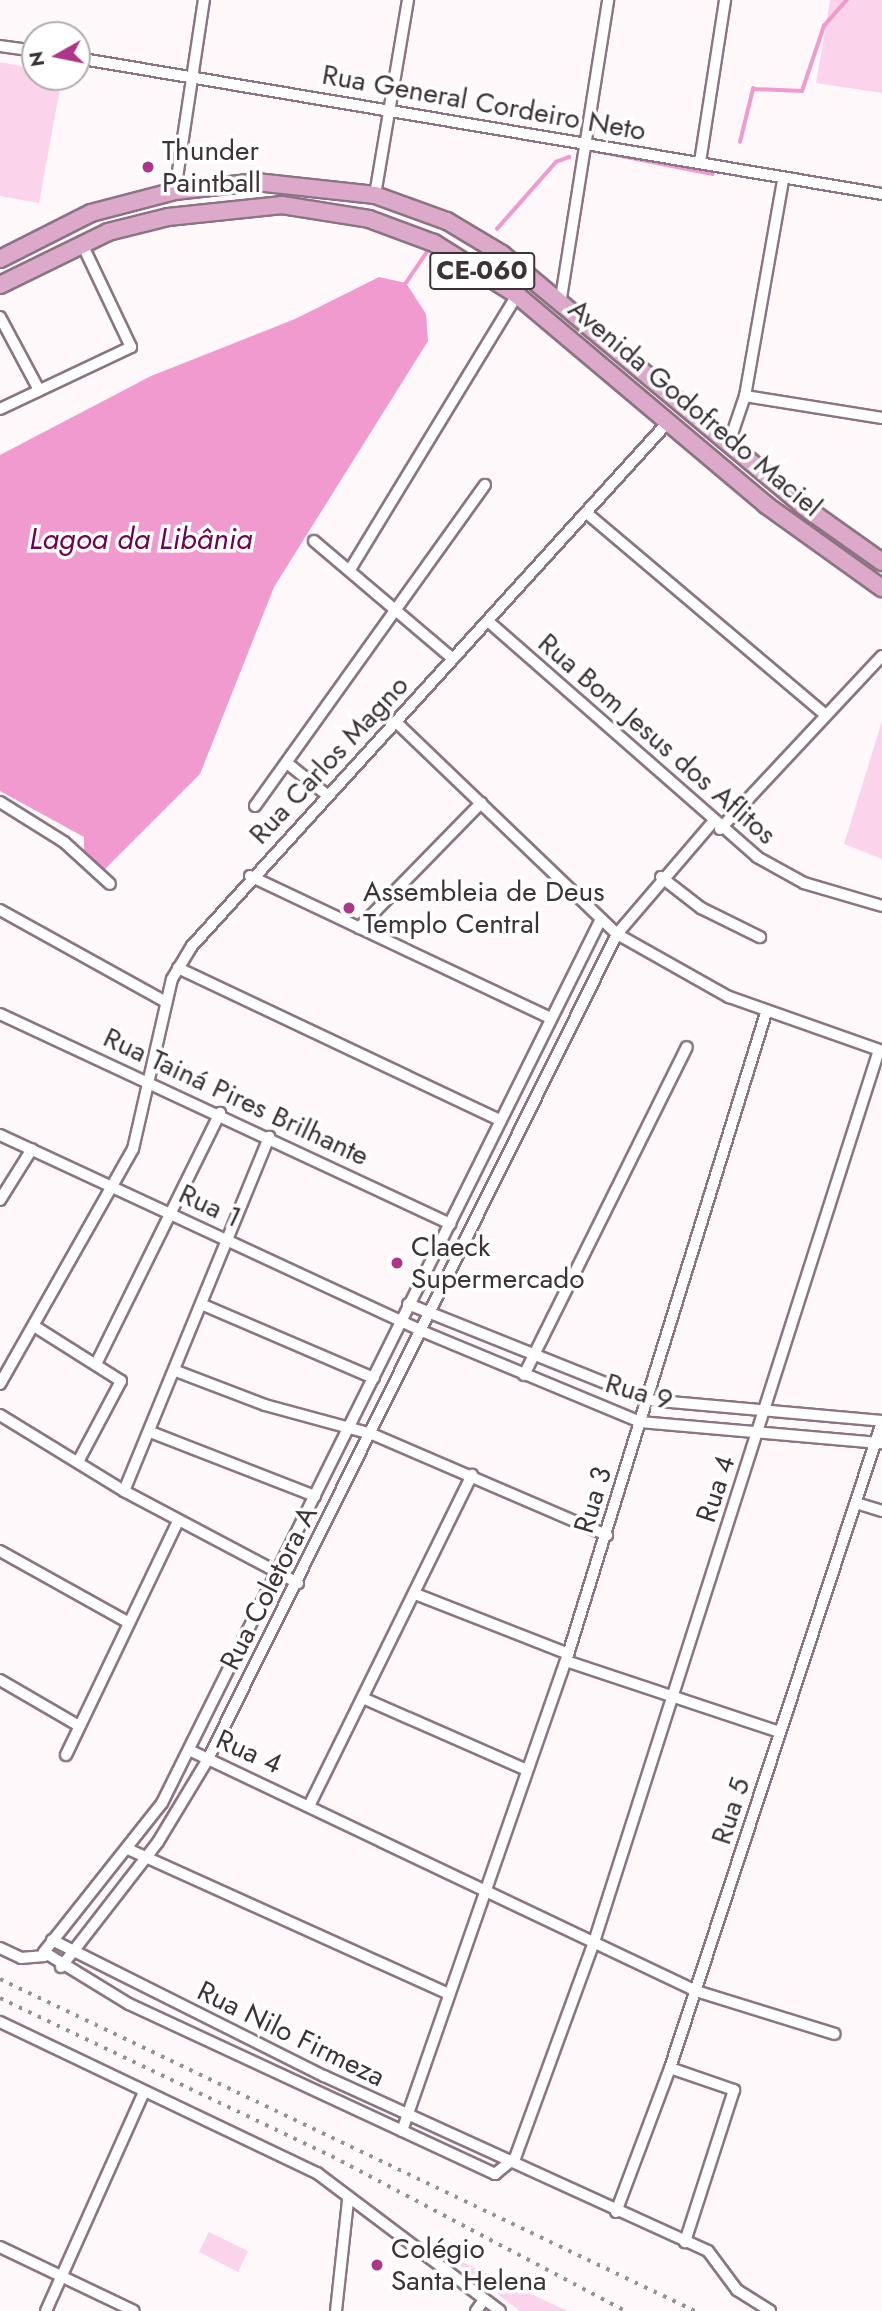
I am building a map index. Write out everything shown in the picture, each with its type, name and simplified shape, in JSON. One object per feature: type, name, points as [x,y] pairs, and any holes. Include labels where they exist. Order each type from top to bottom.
[{"type":"main road","name":"Avenida Godofredo Maciel","points":[[0,259],[91,213],[175,191],[280,183],[375,195],[478,237],[562,298],[729,443],[882,562]]},
{"type":"main road","name":"Avenida Godofredo Maciel","points":[[0,285],[82,244],[168,217],[282,205],[369,219],[410,234],[471,263],[517,295],[766,505],[882,588]]},
{"type":"street","points":[[175,191],[204,0]]},
{"type":"street","points":[[375,195],[408,0]]},
{"type":"street","points":[[562,298],[608,0]]},
{"type":"street","points":[[700,162],[724,0]]},
{"type":"street","points":[[0,46],[21,49]]},
{"type":"street","name":"Rua General Cordeiro Neto","points":[[91,61],[191,79],[391,108],[700,162],[783,180],[882,194]]},
{"type":"street","points":[[729,443],[745,396],[783,180]]},
{"type":"street","points":[[0,409],[131,347],[82,244]]},
{"type":"street","points":[[351,568],[517,295]]},
{"type":"street","points":[[0,317],[38,390]]},
{"type":"street","points":[[745,396],[882,418]]},
{"type":"street","name":"Rua Carlos Magno","points":[[0,1384],[117,1184],[133,1149],[146,1080],[166,1002],[178,968],[250,876],[397,723],[453,659],[589,515],[669,421]]},
{"type":"street","points":[[255,806],[395,605],[485,485]]},
{"type":"street","points":[[589,515],[826,715]]},
{"type":"street","points":[[314,541],[395,605],[453,659]]},
{"type":"street","name":"Rua Bom Jesus dos Aflitos","points":[[489,622],[716,826],[778,871],[882,906]]},
{"type":"street","name":"Rua Coletora A","points":[[61,1966],[146,1858],[208,1759],[424,1332],[429,1312],[617,934],[661,877],[716,826],[882,656]]},
{"type":"street","points":[[397,723],[617,934],[766,1013],[881,1051]]},
{"type":"street","points":[[287,763],[327,795]]},
{"type":"street","points":[[0,802],[64,842],[110,884]]},
{"type":"street","points":[[359,928],[481,803]]},
{"type":"street","points":[[250,876],[550,1018]]},
{"type":"street","points":[[661,877],[701,908],[760,937]]},
{"type":"street","points":[[0,910],[166,1002]]},
{"type":"street","name":"Rua Coletora A","points":[[44,1954],[51,1940],[130,1850],[189,1750],[275,1574],[350,1430],[400,1320],[463,1201],[550,1018],[601,919]]},
{"type":"street","points":[[178,968],[501,1121]]},
{"type":"street","name":"Rua Tainá Pires Brilhante","points":[[0,1013],[220,1113],[451,1224]]},
{"type":"street","name":"Rua 3","points":[[402,2131],[447,1993],[607,1535],[766,1013]]},
{"type":"street","points":[[524,1376],[687,1047]]},
{"type":"street","name":"Rua 4","points":[[516,2158],[594,1942],[881,1051]]},
{"type":"street","points":[[97,1362],[220,1113]]},
{"type":"street","name":"Rua 1","points":[[0,1135],[117,1184],[170,1213],[400,1320]]},
{"type":"street","points":[[124,1491],[153,1433],[225,1238],[269,1137]]},
{"type":"street","points":[[0,1200],[32,1149]]},
{"type":"street","points":[[463,1201],[481,1208]]},
{"type":"street","points":[[201,1304],[374,1378]]},
{"type":"street","name":"Rua 9","points":[[408,1304],[648,1400],[765,1414],[882,1421]]},
{"type":"street","name":"Rua 9","points":[[400,1320],[524,1376],[640,1422],[758,1436],[877,1442]]},
{"type":"street","points":[[34,1326],[97,1362],[121,1381],[79,1460]]},
{"type":"street","points":[[176,1371],[350,1430],[372,1434],[607,1535]]},
{"type":"street","points":[[0,1415],[79,1460],[124,1491],[275,1574],[298,1583]]},
{"type":"street","name":"Rua 5","points":[[616,2212],[696,1991],[882,1421]]},
{"type":"street","points":[[153,1433],[315,1496]]},
{"type":"street","points":[[310,1804],[418,1595],[472,1475]]},
{"type":"street","points":[[856,1503],[882,1511]]},
{"type":"street","points":[[66,1755],[126,1621],[178,1521]]},
{"type":"street","points":[[0,1551],[126,1621]]},
{"type":"street","points":[[418,1595],[566,1657],[671,1697],[780,1732]]},
{"type":"street","points":[[0,1680],[79,1726]]},
{"type":"street","points":[[365,1699],[527,1770]]},
{"type":"street","name":"Rua 4","points":[[189,1750],[310,1804],[696,1991],[835,2034]]},
{"type":"street","points":[[130,1850],[447,1993]]},
{"type":"street","name":"Rua Nilo Firmeza","points":[[51,1940],[408,2114],[516,2158],[616,2212],[708,2251],[737,2290],[770,2311]]},
{"type":"street","points":[[0,1948],[21,1958],[44,1954]]},
{"type":"street","name":"Rua Nilo Firmeza","points":[[44,1954],[61,1966],[495,2174],[516,2158]]},
{"type":"street","points":[[0,2022],[317,2173],[348,2200],[500,2311]]},
{"type":"street","points":[[670,2068],[734,2090],[685,2242]]},
{"type":"street","points":[[46,2311],[144,2092]]},
{"type":"street","points":[[336,2311],[348,2200]]},
{"type":"street","points":[[0,2247],[134,2311]]},
{"type":"street","points":[[476,2311],[484,2300]]},
{"type":"shaded area","points":[[830,0],[882,0],[882,93],[816,83]]},
{"type":"shaded area","points":[[0,62],[21,66],[21,91],[59,91],[39,203],[0,196]]},
{"type":"shaded area","points":[[882,721],[882,859],[844,844]]},
{"type":"shaded area","points":[[209,2232],[248,2251],[238,2272],[199,2252]]},
{"type":"shaded area","points":[[443,2253],[522,2290],[568,2311],[520,2311]]},
{"type":"water","name":"Lagoa da Libânia","points":[[379,277],[406,283],[426,314],[428,341],[274,587],[200,774],[102,872],[84,856],[84,837],[0,791],[0,455],[151,376],[295,319]]},
{"type":"waterway","points":[[740,142],[753,89],[802,91],[824,26],[847,0]]},
{"type":"waterway","points":[[591,150],[713,174]]},
{"type":"waterway","points":[[497,229],[556,162],[569,157]]},
{"type":"waterway","points":[[406,283],[426,253]]},
{"type":"railway","points":[[0,1979],[695,2311]]},
{"type":"railway","points":[[0,1998],[341,2161],[625,2311]]},
{"type":"place","name":"Thunder Paintball","points":[[148,167]]},
{"type":"place","name":"Assembleia de Deus Templo Central","points":[[349,908]]},
{"type":"place","name":"Claeck Supermercado","points":[[397,1263]]},
{"type":"place","name":"Colégio Santa Helena","points":[[377,2265]]}]
